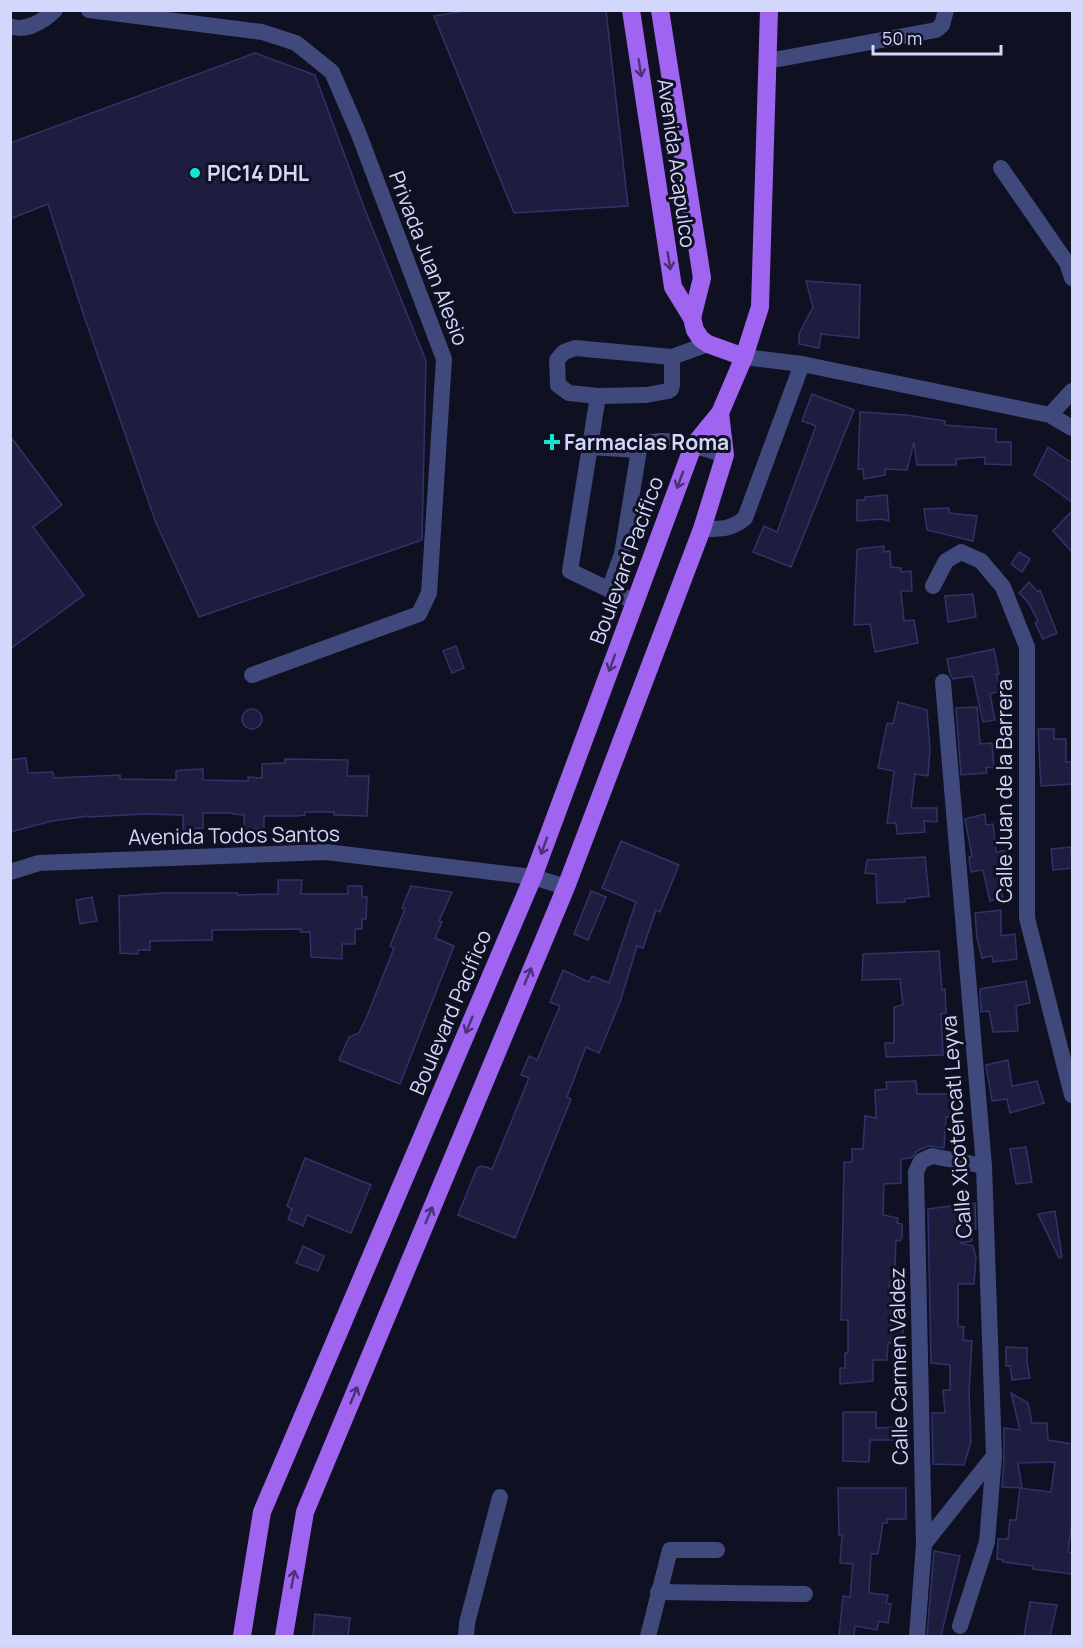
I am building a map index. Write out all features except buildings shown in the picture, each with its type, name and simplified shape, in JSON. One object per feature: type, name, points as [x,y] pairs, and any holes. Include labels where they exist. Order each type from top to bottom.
[{"type":"main road","name":"Avenida Acapulco","points":[[631,10],[673,287],[692,318],[698,335],[708,344]]},
{"type":"main road","name":"Avenida Acapulco","points":[[660,10],[702,278],[692,318]]},
{"type":"main road","name":"Boulevard Pacífico","points":[[242,1636],[262,1512],[532,877],[693,446],[720,412],[744,357],[760,307],[769,10]]},
{"type":"main road","points":[[708,344],[744,357]]},
{"type":"main road","points":[[284,1636],[305,1512],[566,887],[702,529],[725,455],[720,412]]},
{"type":"street","points":[[10,26],[16,28],[43,22],[56,10]]},
{"type":"street","name":"Privada Juan Alesio","points":[[89,10],[262,32],[296,43],[332,72],[358,132],[444,358],[429,594],[419,614],[252,675]]},
{"type":"street","points":[[768,61],[936,30],[942,25],[946,10]]},
{"type":"street","points":[[1001,168],[1067,263],[1072,278]]},
{"type":"street","points":[[672,357],[671,390],[646,395],[598,396],[568,393],[558,385],[557,360],[564,352],[574,348],[672,357],[708,344]]},
{"type":"street","points":[[744,357],[802,364],[1050,415],[1072,428]]},
{"type":"street","points":[[702,529],[736,526],[745,518],[802,364]]},
{"type":"street","points":[[1050,415],[1072,391]]},
{"type":"street","points":[[598,396],[570,571],[635,602]]},
{"type":"street","points":[[609,590],[622,554],[639,450],[643,444],[655,440],[693,446],[725,455]]},
{"type":"street","points":[[590,447],[639,450]]},
{"type":"street","name":"Calle Juan de la Barrera","points":[[933,586],[946,561],[961,552],[981,561],[1003,587],[1027,647],[1027,918],[1072,1095]]},
{"type":"street","name":"Calle Xicoténcatl Leyva","points":[[943,682],[984,1166],[994,1456],[987,1542],[960,1626]]},
{"type":"street","name":"Avenida Todos Santos","points":[[10,873],[39,863],[326,852],[532,877],[566,887]]},
{"type":"street","name":"Calle Carmen Valdez","points":[[917,1636],[924,1544],[916,1173],[921,1161],[932,1156],[984,1166]]},
{"type":"street","points":[[924,1544],[994,1456]]},
{"type":"street","points":[[466,1636],[467,1623],[500,1497]]},
{"type":"street","points":[[648,1636],[670,1550],[717,1550]]},
{"type":"street","points":[[658,1592],[805,1594]]},
{"type":"place","name":"PIC14 DHL","points":[[195,173]]},
{"type":"place","name":"Farmacias Roma","points":[[552,442]]}]
